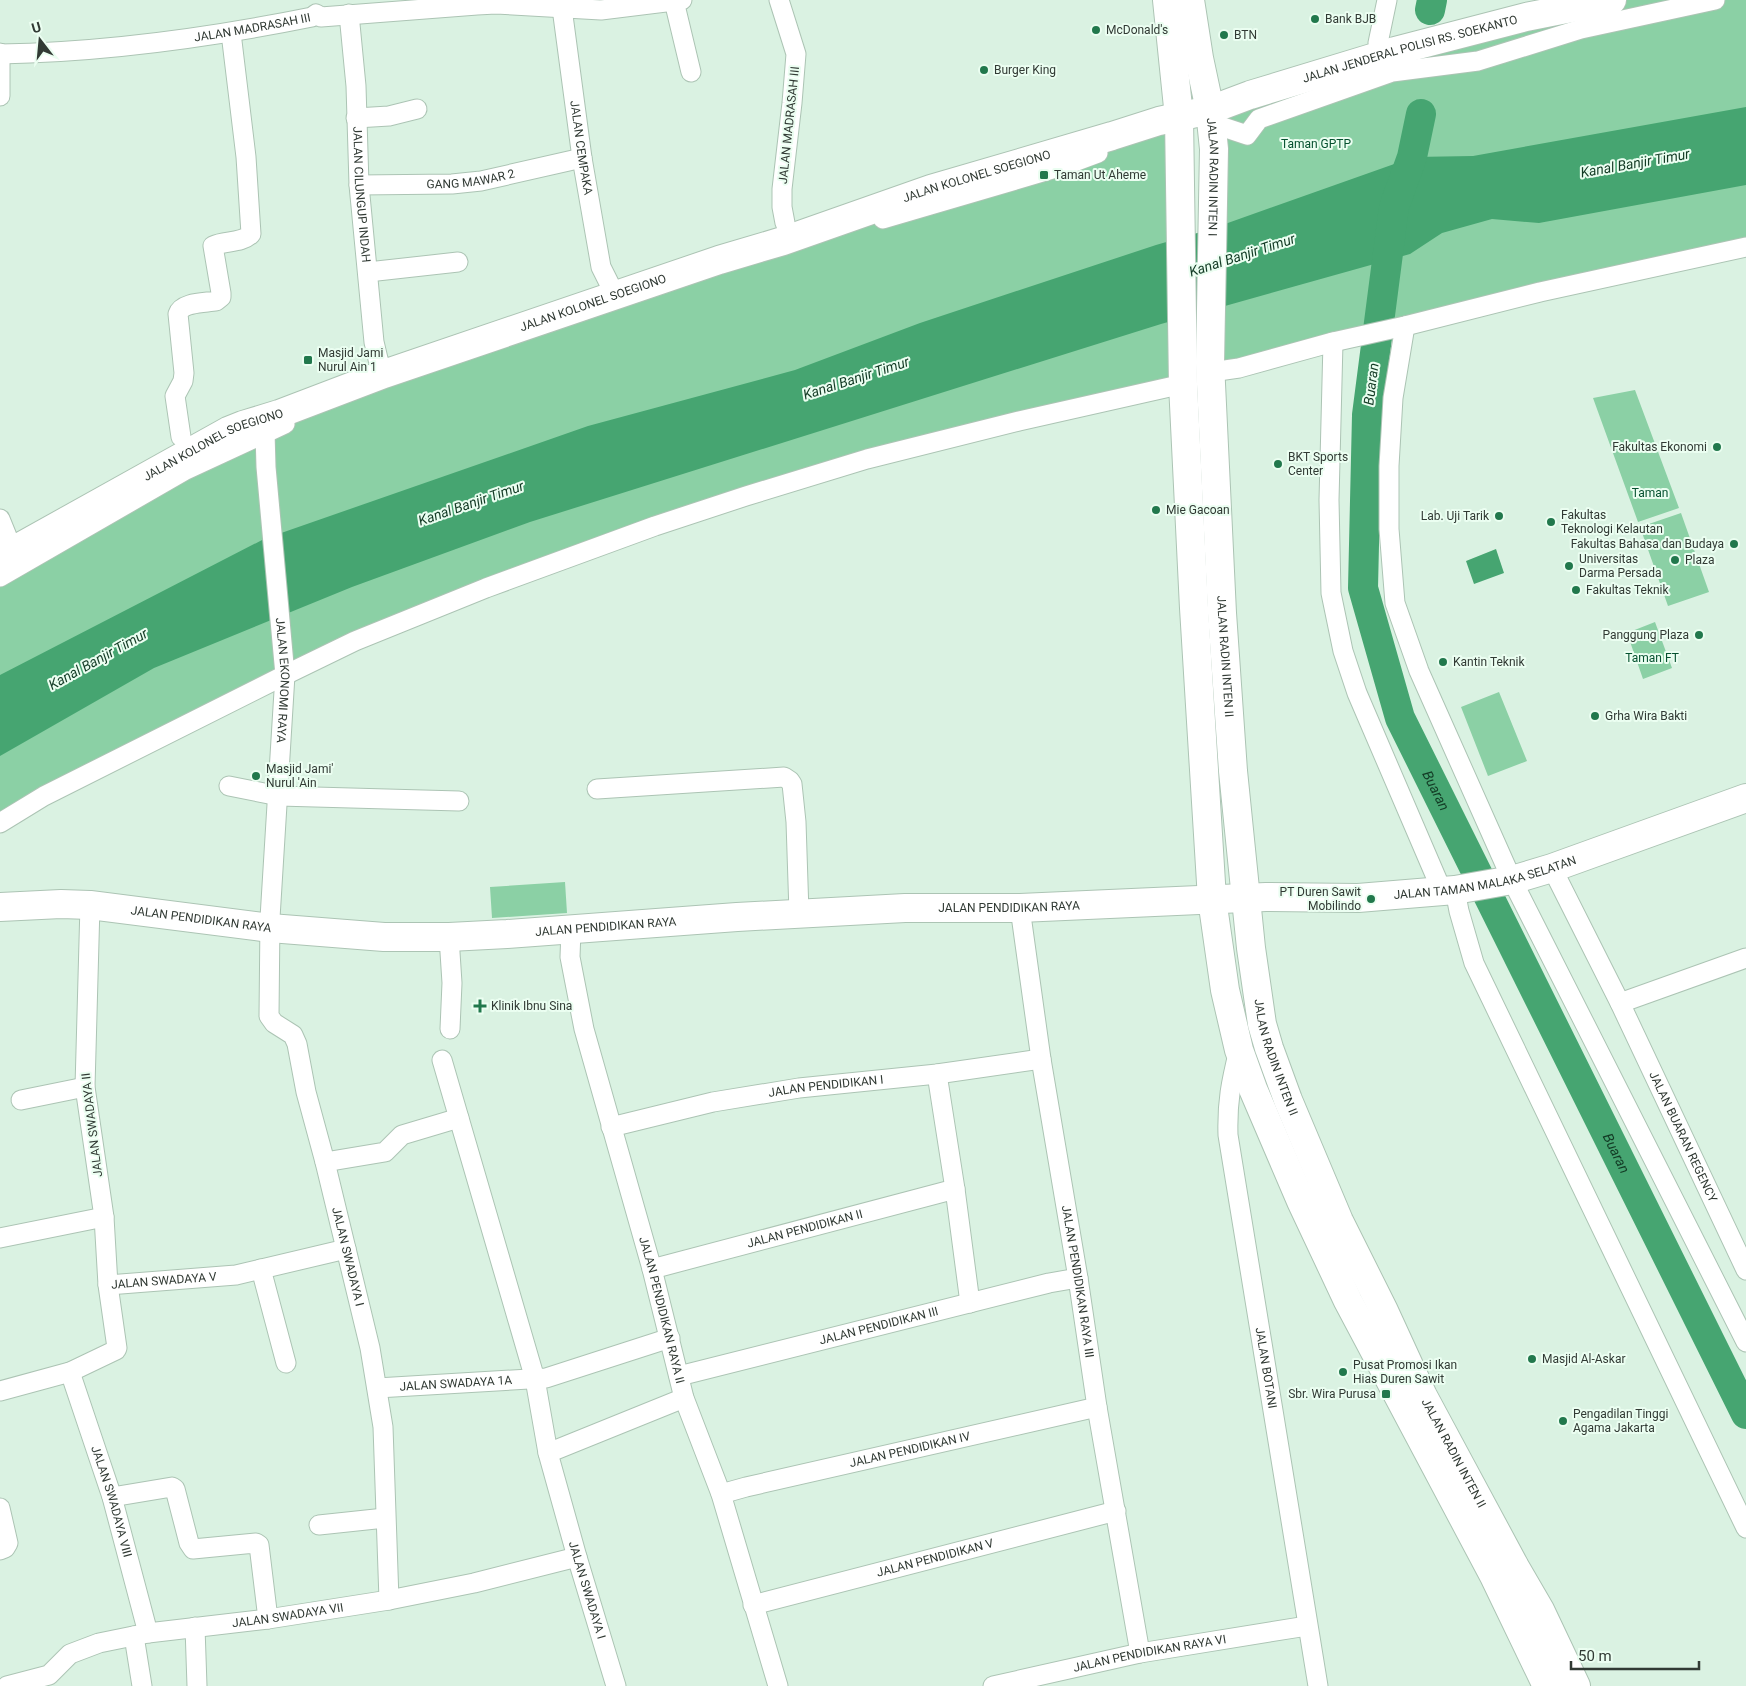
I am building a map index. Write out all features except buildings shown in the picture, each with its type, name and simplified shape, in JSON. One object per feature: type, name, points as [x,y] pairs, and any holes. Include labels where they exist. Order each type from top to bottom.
[{"type":"main road","points":[[1167,0],[1178,108],[1157,136],[1179,184],[1183,374]]},
{"type":"main road","name":"JALAN RADIN INTEN I","points":[[1190,0],[1199,58],[1212,116],[1214,149],[1211,368]]},
{"type":"main road","name":"JALAN JENDERAL POLISI RS. SOEKANTO","points":[[1212,116],[1250,95],[1545,0]]},
{"type":"main road","name":"JALAN JENDERAL POLISI RS. SOEKANTO","points":[[1485,20],[1526,18],[1612,0]]},
{"type":"main road","name":"JALAN JENDERAL POLISI RS. SOEKANTO","points":[[1212,116],[1390,51]]},
{"type":"main road","name":"JALAN KOLONEL SOEGIONO","points":[[4,540],[225,414],[343,373],[381,367],[783,241],[931,190],[1112,136],[1157,136],[1178,108]]},
{"type":"main road","name":"JALAN KOLONEL SOEGIONO","points":[[4,540],[228,431],[262,424],[381,367],[668,263],[972,160],[1060,133],[1178,108],[1212,116]]},
{"type":"main road","name":"JALAN RADIN INTEN II","points":[[1211,368],[1222,613],[1233,771],[1252,957],[1262,1024],[1269,1048],[1306,1144],[1339,1221],[1384,1311],[1423,1396],[1515,1568],[1540,1610],[1576,1686]]},
{"type":"main road","name":"JALAN RADIN INTEN II","points":[[1183,374],[1194,608],[1212,899],[1225,990],[1239,1050],[1253,1089],[1301,1201],[1348,1301],[1494,1576],[1547,1686]]},
{"type":"main road","name":"JALAN TAMAN MALAKA SELATAN","points":[[1212,899],[1246,897],[1358,898],[1452,890],[1504,882],[1552,868],[1746,798]]},
{"type":"main road","name":"JALAN PENDIDIKAN RAYA","points":[[0,907],[61,904],[90,905],[270,928],[384,937],[449,937],[800,913],[904,908],[1020,908],[1212,899]]},
{"type":"street","name":"JALAN MADRASAH III","points":[[314,7],[321,17],[399,5],[496,4],[601,10],[678,0]]},
{"type":"street","points":[[678,0],[692,72]]},
{"type":"street","name":"JALAN MADRASAH III","points":[[779,0],[796,54],[782,189],[782,207],[785,223]]},
{"type":"street","points":[[1388,0],[1390,51]]},
{"type":"street","points":[[1212,116],[1247,135],[1259,119],[1390,51],[1478,61],[1581,29],[1715,0]]},
{"type":"street","name":"JALAN MADRASAH III","points":[[0,54],[36,54],[135,46],[231,33],[312,17],[314,7]]},
{"type":"street","name":"JALAN CEMPAKA","points":[[562,8],[582,158],[601,267],[610,285]]},
{"type":"street","name":"JALAN CILUNGUP INDAH","points":[[349,14],[356,86],[359,185],[374,342],[381,367]]},
{"type":"street","points":[[182,437],[175,396],[183,381],[184,372],[179,310],[186,306],[219,299],[221,293],[213,246],[246,239],[251,234],[246,157],[231,33]]},
{"type":"street","points":[[0,54],[0,96]]},
{"type":"street","points":[[356,118],[390,116],[417,109]]},
{"type":"street","points":[[0,578],[262,424],[830,236],[1063,166],[1139,138],[1157,136]]},
{"type":"street","name":"GANG MAWAR 2","points":[[359,185],[452,184],[481,180],[582,158]]},
{"type":"street","points":[[1211,368],[1240,368],[1342,340],[1540,292],[1746,248]]},
{"type":"street","points":[[368,272],[458,262]]},
{"type":"street","points":[[1397,328],[1389,466],[1389,529],[1395,603],[1504,882],[1746,1342]]},
{"type":"street","points":[[1342,340],[1329,500],[1331,593],[1343,651],[1357,693],[1452,890],[1474,963],[1746,1528]]},
{"type":"street","points":[[0,822],[44,796],[285,668],[486,588],[656,526],[866,459],[1019,421],[1183,374]]},
{"type":"street","name":"JALAN EKONOMI RAYA","points":[[262,424],[285,668],[270,928]]},
{"type":"street","points":[[597,789],[784,776],[788,778],[792,784],[796,822],[800,913]]},
{"type":"street","points":[[229,786],[279,796],[459,801]]},
{"type":"street","name":"JALAN BUARAN REGENCY","points":[[1552,868],[1620,1003],[1746,1270]]},
{"type":"street","name":"JALAN SWADAYA II","points":[[90,905],[85,1087],[104,1216],[108,1285]]},
{"type":"street","name":"JALAN PENDIDIKAN RAYA III","points":[[1020,908],[1041,1059],[1078,1278],[1097,1407],[1140,1652]]},
{"type":"street","name":"JALAN SWADAYA I","points":[[270,928],[270,1016],[274,1023],[293,1035],[297,1044],[306,1092],[370,1348],[383,1427],[389,1600]]},
{"type":"street","name":"JALAN PENDIDIKAN RAYA II","points":[[571,930],[570,957],[584,1029],[652,1268],[684,1398],[721,1494],[778,1686]]},
{"type":"street","points":[[449,937],[452,983],[450,1028]]},
{"type":"street","points":[[1620,1003],[1746,958]]},
{"type":"street","name":"JALAN BOTANI","points":[[1239,1050],[1230,1086],[1227,1112],[1228,1135],[1318,1686]]},
{"type":"street","name":"JALAN PENDIDIKAN I","points":[[612,1127],[722,1100],[799,1088],[937,1074],[1041,1059]]},
{"type":"street","name":"JALAN SWADAYA I","points":[[442,1060],[535,1379],[548,1453],[576,1557],[616,1686]]},
{"type":"street","points":[[937,1074],[970,1303]]},
{"type":"street","points":[[21,1100],[85,1087]]},
{"type":"street","points":[[325,1162],[385,1152],[402,1135],[459,1118]]},
{"type":"street","name":"JALAN PENDIDIKAN II","points":[[652,1268],[955,1189]]},
{"type":"street","points":[[0,1238],[104,1216]]},
{"type":"street","name":"JALAN SWADAYA V","points":[[0,1391],[70,1372],[116,1350],[108,1285],[236,1275],[346,1249]]},
{"type":"street","points":[[261,1269],[286,1363]]},
{"type":"street","name":"JALAN PENDIDIKAN III","points":[[679,1376],[1049,1283],[1078,1278]]},
{"type":"street","name":"JALAN SWADAYA 1A","points":[[377,1388],[546,1378],[670,1338]]},
{"type":"street","name":"JALAN SWADAYA VIII","points":[[70,1372],[112,1498],[141,1634],[142,1686]]},
{"type":"street","points":[[548,1453],[684,1398]]},
{"type":"street","name":"JALAN PENDIDIKAN IV","points":[[721,1494],[1097,1407]]},
{"type":"street","points":[[112,1498],[172,1487],[175,1489],[189,1543],[193,1549],[256,1543],[259,1545],[268,1619]]},
{"type":"street","points":[[0,1508],[8,1540],[5,1548],[0,1550]]},
{"type":"street","name":"JALAN PENDIDIKAN V","points":[[753,1606],[1116,1511]]},
{"type":"street","points":[[319,1525],[385,1518]]},
{"type":"street","name":"JALAN SWADAYA VII","points":[[7,1686],[49,1675],[70,1654],[100,1643],[141,1634],[195,1626],[268,1619],[389,1600],[474,1584],[576,1557]]},
{"type":"street","points":[[195,1626],[197,1686]]},
{"type":"street","name":"JALAN PENDIDIKAN RAYA VI","points":[[993,1686],[1140,1652],[1307,1626]]},
{"type":"green space","name":"Taman GPTP","points":[[1612,0],[1746,0],[1746,247],[1239,368],[1210,363],[1226,118],[1250,95]]},
{"type":"green space","points":[[1179,117],[1183,384],[867,459],[632,535],[285,675],[0,823],[0,558],[276,424]]},
{"type":"green space","name":"Taman","points":[[1635,390],[1679,508],[1638,522],[1593,398]]},
{"type":"green space","name":"Plaza","points":[[1681,513],[1709,592],[1668,606],[1640,527]]},
{"type":"green space","name":"Taman FT","points":[[1655,622],[1672,668],[1643,679],[1627,633]]},
{"type":"green space","points":[[1499,692],[1527,761],[1488,776],[1461,707]]},
{"type":"green space","points":[[565,882],[567,913],[492,918],[490,887]]},
{"type":"water","name":"Kanal Banjir Timur","points":[[1746,107],[1746,185],[1539,223],[1492,219],[1442,233],[1410,254],[1161,324],[530,522],[352,587],[154,668],[0,756],[0,675],[264,539],[588,426],[795,370],[920,323],[1156,245],[1211,229],[1414,157],[1473,156]]},
{"type":"water","points":[[1496,549],[1504,573],[1474,584],[1466,561]]},
{"type":"waterway","name":"Buaran","points":[[1430,10],[1432,0]]},
{"type":"waterway","name":"Buaran","points":[[1421,114],[1412,157],[1394,207],[1367,415],[1363,588],[1400,718],[1746,1414]]},
{"type":"place","name":"Bank BJB","points":[[1315,19]]},
{"type":"place","name":"McDonald's","points":[[1096,30]]},
{"type":"place","name":"BTN","points":[[1224,35]]},
{"type":"place","name":"Burger King","points":[[984,70]]},
{"type":"place","name":"Taman Ut Aheme","points":[[1044,175]]},
{"type":"place","name":"Masjid Jami Nurul Ain 1","points":[[308,360]]},
{"type":"place","name":"Fakultas Ekonomi","points":[[1717,447]]},
{"type":"place","name":"BKT Sports Center","points":[[1278,464]]},
{"type":"place","name":"Mie Gacoan","points":[[1156,510]]},
{"type":"place","name":"Lab. Uji Tarik","points":[[1499,516]]},
{"type":"place","name":"Fakultas Teknologi Kelautan","points":[[1551,522]]},
{"type":"place","name":"Fakultas Bahasa dan Budaya","points":[[1734,544]]},
{"type":"place","name":"Plaza","points":[[1675,560]]},
{"type":"place","name":"Universitas Darma Persada","points":[[1569,566]]},
{"type":"place","name":"Fakultas Teknik","points":[[1576,590]]},
{"type":"place","name":"Panggung Plaza","points":[[1699,635]]},
{"type":"place","name":"Kantin Teknik","points":[[1443,662]]},
{"type":"place","name":"Grha Wira Bakti","points":[[1595,716]]},
{"type":"place","name":"Masjid Jami' Nurul 'Ain","points":[[256,776]]},
{"type":"place","name":"PT Duren Sawit Mobilindo","points":[[1371,899]]},
{"type":"place","name":"Klinik Ibnu Sina","points":[[480,1006]]},
{"type":"place","name":"Masjid Al-Askar","points":[[1532,1359]]},
{"type":"place","name":"Pusat Promosi Ikan Hias Duren Sawit","points":[[1343,1372]]},
{"type":"place","name":"Sbr. Wira Purusa","points":[[1386,1394]]},
{"type":"place","name":"Pengadilan Tinggi Agama Jakarta","points":[[1563,1421]]}]
